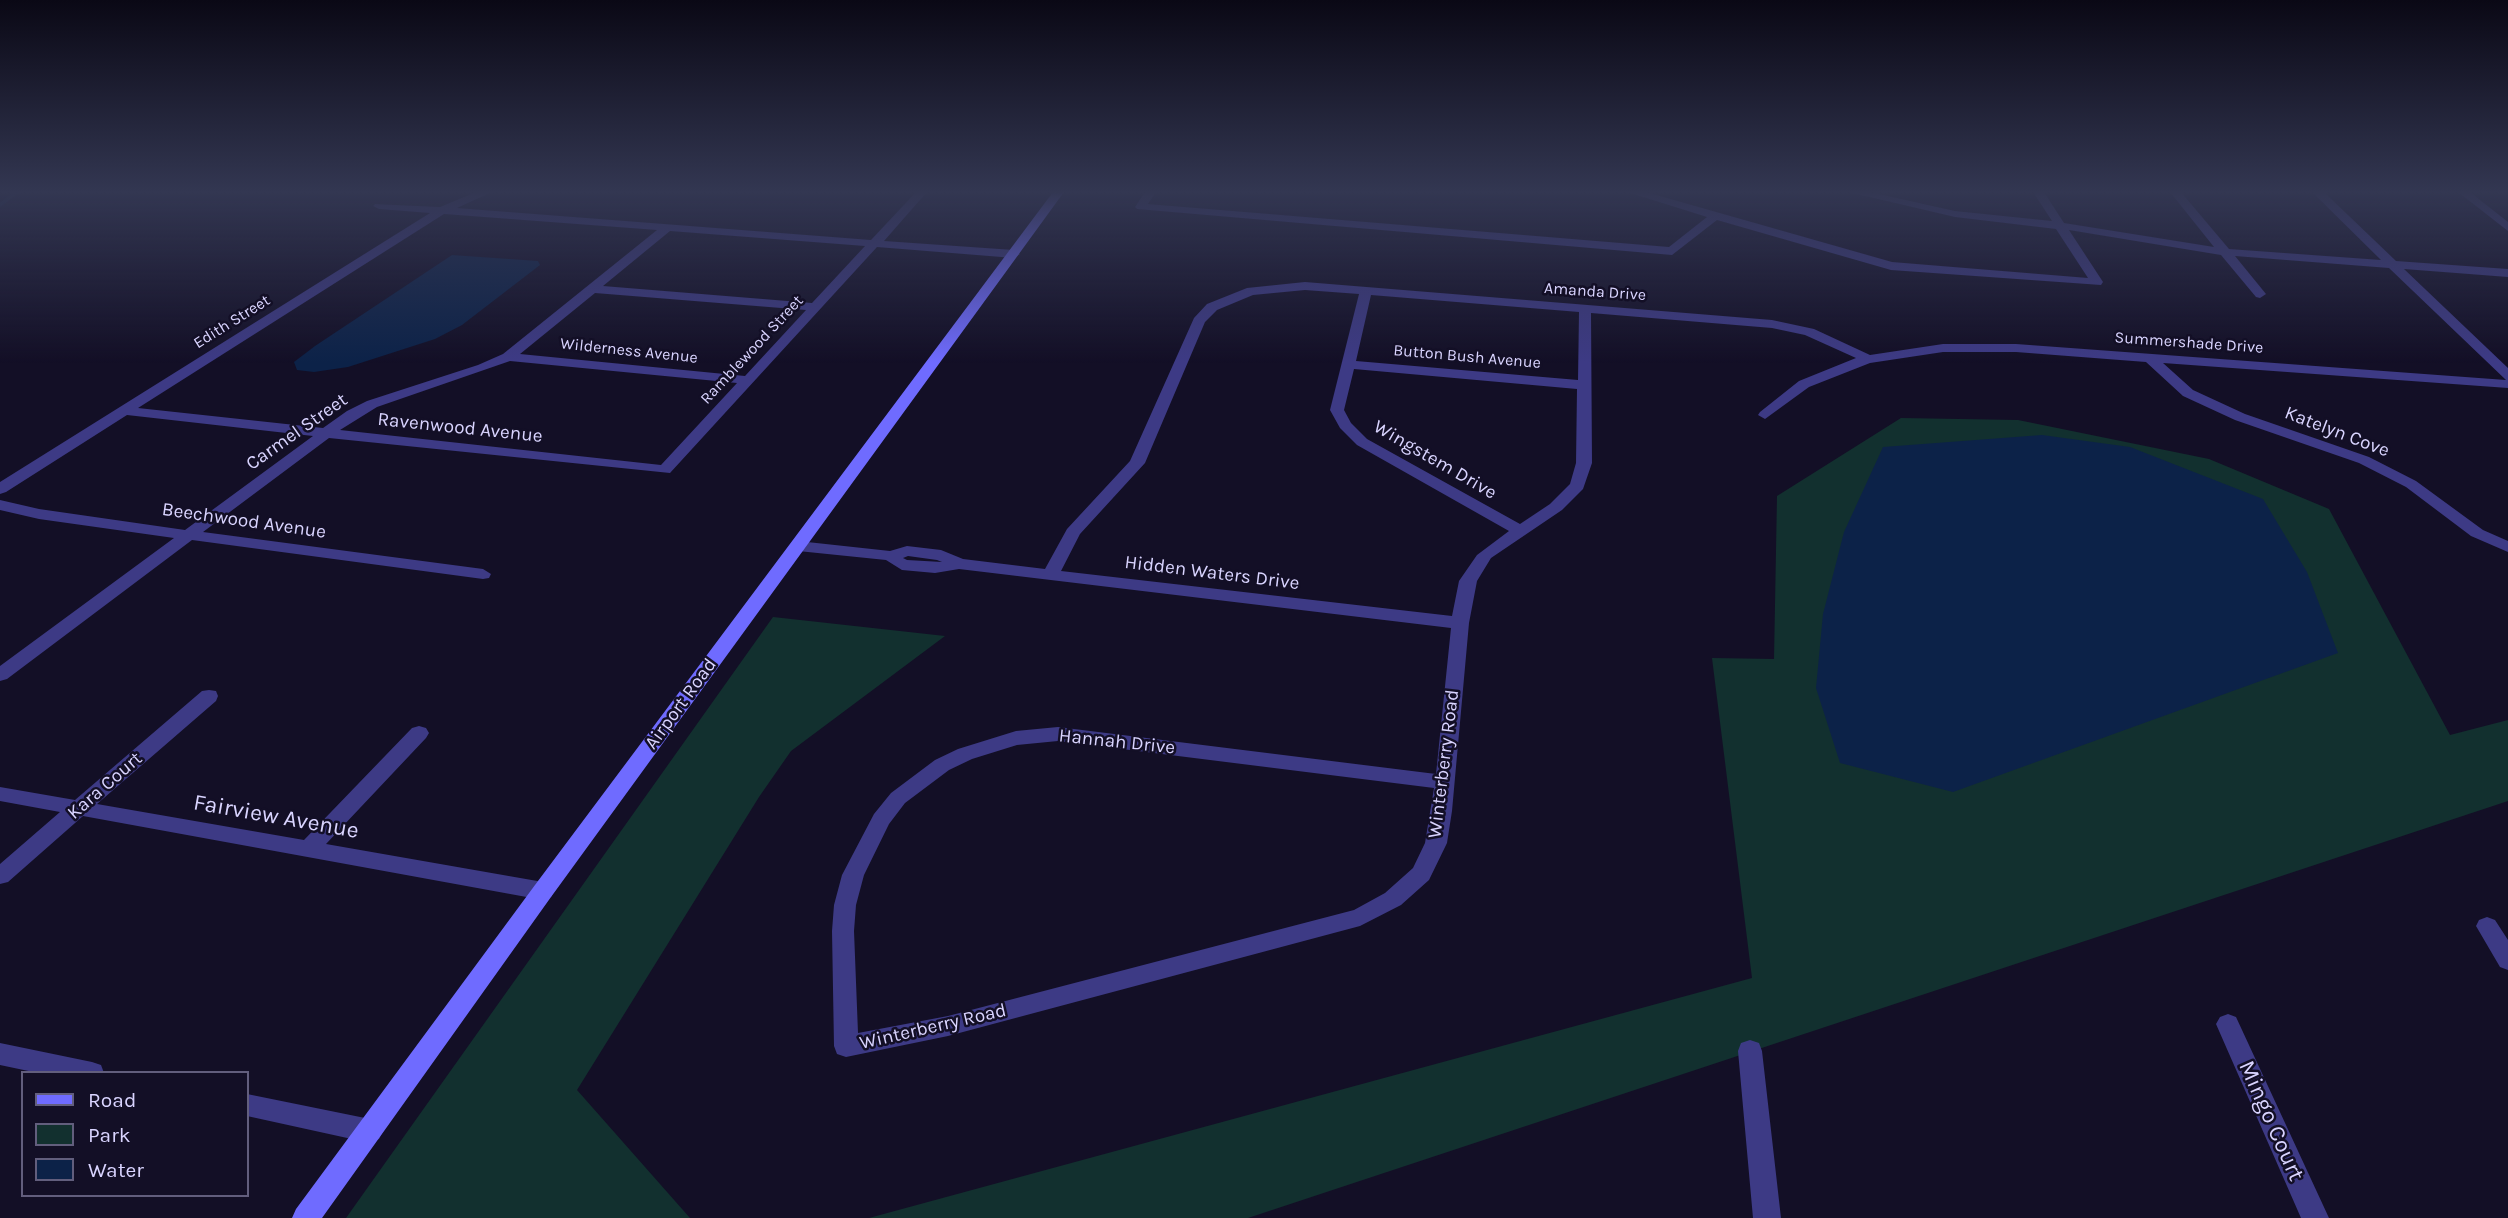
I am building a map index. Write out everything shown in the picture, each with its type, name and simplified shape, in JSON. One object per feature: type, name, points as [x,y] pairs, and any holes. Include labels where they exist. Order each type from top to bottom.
[{"type":"main road","name":"Airport Road","points":[[306,1218],[543,891],[1018,249]]},
{"type":"street","name":"Edith Street","points":[[0,489],[381,249]]},
{"type":"street","name":"Carmel Street","points":[[0,675],[352,414],[372,404],[474,371],[508,357],[642,249]]},
{"type":"street","name":"Ramblewood Street","points":[[665,470],[870,249]]},
{"type":"street","points":[[923,249],[1014,254]]},
{"type":"street","points":[[1645,249],[1672,251],[1675,249]]},
{"type":"street","points":[[1829,249],[1891,266],[2097,282],[2076,249]]},
{"type":"street","points":[[2206,249],[2508,273]]},
{"type":"street","points":[[2221,249],[2260,294]]},
{"type":"street","points":[[2376,249],[2508,376]]},
{"type":"street","name":"Amanda Drive","points":[[1049,575],[1073,531],[1137,463],[1199,321],[1212,307],[1251,291],[1305,286],[1792,327],[1839,343],[1868,359]]},
{"type":"street","points":[[591,289],[815,307]]},
{"type":"street","name":"Wingstem Drive","points":[[1366,291],[1337,410],[1345,425],[1362,442],[1521,530]]},
{"type":"street","name":"Winterberry Road","points":[[846,1046],[948,1026],[1360,917],[1393,899],[1421,874],[1436,843],[1460,623],[1468,581],[1485,555],[1556,508],[1577,486],[1584,463],[1585,309]]},
{"type":"street","name":"Summershade Drive","points":[[1765,415],[1804,384],[1834,370],[1868,359],[1943,348],[2016,348],[2508,384]]},
{"type":"street","name":"Wilderness Avenue","points":[[508,357],[747,380]]},
{"type":"street","name":"Katelyn Cove","points":[[2150,358],[2188,393],[2240,417],[2364,460],[2411,484],[2477,533],[2508,547]]},
{"type":"street","name":"Button Bush Avenue","points":[[1347,364],[1584,385]]},
{"type":"street","name":"Ravenwood Avenue","points":[[125,411],[665,470]]},
{"type":"street","name":"Beechwood Avenue","points":[[0,505],[38,514],[483,574]]},
{"type":"street","name":"Hidden Waters Drive","points":[[798,546],[891,556],[902,565],[935,568],[959,564],[1460,623]]},
{"type":"street","name":"Kara Court","points":[[0,876],[209,696]]},
{"type":"street","points":[[307,850],[419,733]]},
{"type":"street","name":"Hannah Drive","points":[[846,1046],[843,931],[845,905],[853,875],[881,820],[898,798],[942,765],[965,754],[1016,738],[1058,734],[1444,782]]},
{"type":"street","name":"Fairview Avenue","points":[[0,794],[543,891]]},
{"type":"street","points":[[2487,926],[2508,960]]},
{"type":"street","name":"Mingo Court","points":[[2228,1024],[2315,1218]]},
{"type":"street","points":[[1750,1051],[1767,1218]]},
{"type":"street","points":[[0,1054],[82,1071]]},
{"type":"street","points":[[248,1105],[370,1131]]},
{"type":"green space","points":[[1901,418],[2018,420],[2209,459],[2329,509],[2450,735],[2508,720],[2508,801],[1248,1218],[869,1218],[1752,978],[1712,658],[1774,659],[1777,496]]},
{"type":"green space","points":[[773,617],[945,636],[791,751],[759,797],[577,1090],[690,1218],[346,1218]]},
{"type":"water","points":[[452,255],[538,261],[540,265],[462,325],[435,339],[348,367],[314,372],[297,370],[294,362],[315,346]]},
{"type":"water","points":[[2042,435],[2130,447],[2263,499],[2307,572],[2338,653],[1953,792],[1840,763],[1816,688],[1823,614],[1844,532],[1883,447]]}]
